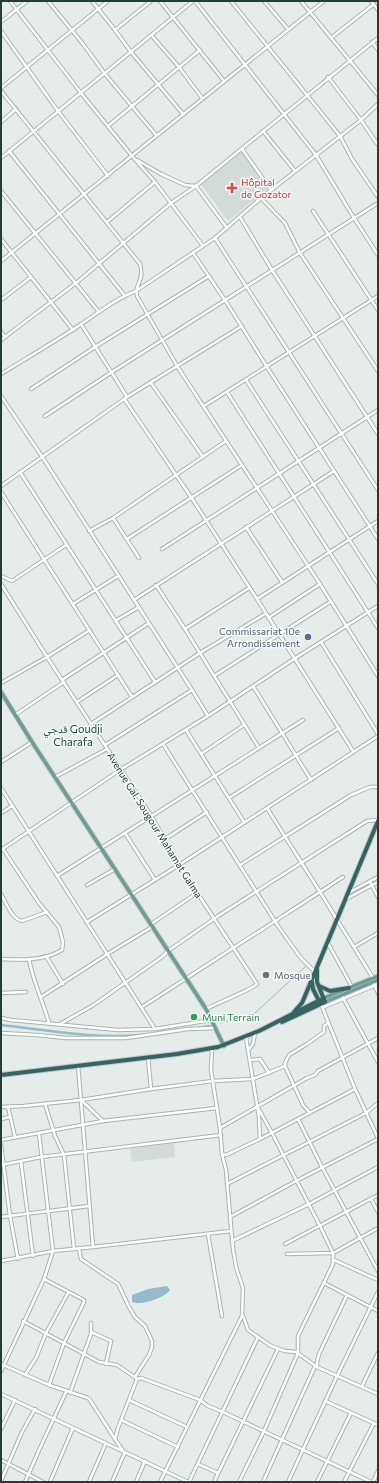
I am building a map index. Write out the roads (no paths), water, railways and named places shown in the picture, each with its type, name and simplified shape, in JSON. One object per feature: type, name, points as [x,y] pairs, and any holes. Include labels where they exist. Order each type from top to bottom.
[{"type":"highway","points":[[264,1029],[289,1016],[296,1011],[302,1003],[328,944],[378,821]]},
{"type":"highway","points":[[1,1075],[212,1049],[224,1046],[322,1005],[325,1000],[316,976],[318,966]]},
{"type":"highway","points":[[313,977],[312,987],[322,1005]]},
{"type":"highway","points":[[319,986],[330,991],[350,987]]},
{"type":"highway","points":[[289,1016],[322,1005]]},
{"type":"main road","points":[[1,692],[54,777],[73,803],[206,1008],[224,1046]]},
{"type":"main road","points":[[325,1000],[350,987],[374,982],[378,976]]},
{"type":"main road","points":[[325,1000],[378,980]]},
{"type":"street","points":[[10,1],[81,93],[155,182],[203,246]]},
{"type":"street","points":[[1,22],[27,1]]},
{"type":"street","points":[[48,1],[105,74],[156,135]]},
{"type":"street","points":[[92,1],[131,52],[183,114]]},
{"type":"street","points":[[108,1],[1,90],[107,222],[122,244],[140,264],[142,276],[136,291],[137,296],[177,366],[320,584],[378,676]]},
{"type":"street","points":[[115,30],[151,1]]},
{"type":"street","points":[[160,1],[224,81]]},
{"type":"street","points":[[1,158],[194,1],[316,155],[378,255]]},
{"type":"street","points":[[231,1],[340,136],[352,159],[378,197]]},
{"type":"street","points":[[264,1],[288,29]]},
{"type":"street","points":[[301,1],[378,95]]},
{"type":"street","points":[[1,261],[85,195],[156,135],[324,1]]},
{"type":"street","points":[[371,1],[378,10]]},
{"type":"street","points":[[331,38],[374,4]]},
{"type":"street","points":[[1,31],[58,111],[108,176]]},
{"type":"street","points":[[152,36],[179,67],[202,98]]},
{"type":"street","points":[[1,340],[50,301],[76,283],[171,204],[196,186],[328,77],[378,38]]},
{"type":"street","points":[[372,42],[378,50]]},
{"type":"street","points":[[108,126],[200,50]]},
{"type":"street","points":[[328,77],[378,145]]},
{"type":"street","points":[[1,374],[125,296],[136,291],[215,238],[261,198],[361,120],[378,104]]},
{"type":"street","points":[[1,122],[16,109]]},
{"type":"street","points":[[263,131],[295,171]]},
{"type":"street","points":[[242,149],[271,190]]},
{"type":"street","points":[[9,151],[125,296]]},
{"type":"street","points":[[132,156],[161,174],[185,185],[196,186],[227,228]]},
{"type":"street","points":[[107,222],[155,182]]},
{"type":"street","points":[[1,191],[99,312]]},
{"type":"street","points":[[261,198],[285,223],[300,253],[378,371]]},
{"type":"street","points":[[45,416],[378,203]]},
{"type":"street","points":[[314,211],[378,310]]},
{"type":"street","points":[[240,217],[272,270],[378,434]]},
{"type":"street","points":[[215,238],[378,490]]},
{"type":"street","points":[[1,239],[73,330]]},
{"type":"street","points":[[193,253],[242,326],[378,540]]},
{"type":"street","points":[[31,389],[209,276]]},
{"type":"street","points":[[1,300],[31,277]]},
{"type":"street","points":[[204,406],[378,296]]},
{"type":"street","points":[[81,324],[112,372],[126,398],[206,520],[353,751]]},
{"type":"street","points":[[1,486],[43,458],[126,398],[151,384],[177,366],[242,326]]},
{"type":"street","points":[[1,332],[5,337]]},
{"type":"street","points":[[246,380],[378,584]]},
{"type":"street","points":[[151,384],[203,457]]},
{"type":"street","points":[[227,392],[378,628]]},
{"type":"street","points":[[1,396],[43,458],[208,716]]},
{"type":"street","points":[[162,549],[298,460],[378,410]]},
{"type":"street","points":[[90,531],[113,518],[226,441]]},
{"type":"street","points":[[127,539],[242,465]]},
{"type":"street","points":[[134,600],[220,543],[334,471]]},
{"type":"street","points":[[20,472],[95,591],[155,682]]},
{"type":"street","points":[[1,492],[74,604],[132,697]]},
{"type":"street","points":[[113,518],[139,558]]},
{"type":"street","points":[[256,599],[378,521]]},
{"type":"street","points":[[246,527],[282,582]]},
{"type":"street","points":[[1,576],[12,581],[66,545]]},
{"type":"street","points":[[74,604],[118,576]]},
{"type":"street","name":"Avenue Gal. Sougour Mahamat Galma","points":[[1,584],[104,746],[152,817],[179,865],[257,984],[256,986],[206,1008]]},
{"type":"street","points":[[268,618],[320,584]]},
{"type":"street","points":[[156,585],[259,748]]},
{"type":"street","points":[[185,629],[249,588]]},
{"type":"street","points":[[214,676],[330,602]]},
{"type":"street","points":[[1,959],[17,960],[46,956],[62,950],[63,942],[59,927],[39,903],[2,850],[120,770],[186,730],[378,606]]},
{"type":"street","points":[[115,622],[139,607]]},
{"type":"street","points":[[91,724],[200,653],[265,614]]},
{"type":"street","points":[[15,715],[149,623]]},
{"type":"street","points":[[1,683],[90,630]]},
{"type":"street","points":[[87,922],[156,880],[378,735],[321,642]]},
{"type":"street","points":[[76,702],[118,675]]},
{"type":"street","points":[[253,686],[310,780]]},
{"type":"street","points":[[104,746],[192,690]]},
{"type":"street","points":[[57,876],[303,720]]},
{"type":"street","points":[[201,754],[244,725]]},
{"type":"street","points":[[229,798],[339,728]]},
{"type":"street","points":[[186,730],[244,822]]},
{"type":"street","points":[[1,762],[32,742]]},
{"type":"street","points":[[163,744],[275,921],[300,957],[315,972]]},
{"type":"street","points":[[54,777],[107,749]]},
{"type":"street","points":[[240,865],[351,795],[370,787],[378,788]]},
{"type":"street","points":[[1,788],[155,1029]]},
{"type":"street","points":[[1,813],[12,806]]},
{"type":"street","points":[[267,808],[354,946],[374,982],[378,993]]},
{"type":"street","points":[[165,839],[207,812]]},
{"type":"street","points":[[60,1024],[92,1006],[215,918],[256,891],[367,821],[378,821]]},
{"type":"street","points":[[125,833],[156,880]]},
{"type":"street","points":[[87,885],[115,869]]},
{"type":"street","points":[[142,1008],[343,877]]},
{"type":"street","points":[[348,892],[378,877]]},
{"type":"street","points":[[370,882],[378,898]]},
{"type":"street","points":[[346,899],[378,882]]},
{"type":"street","points":[[41,997],[152,925],[197,893]]},
{"type":"street","points":[[1,894],[15,917],[19,920],[22,921],[47,912]]},
{"type":"street","points":[[354,946],[378,933]]},
{"type":"street","points":[[328,944],[350,987]]},
{"type":"street","points":[[46,956],[63,984]]},
{"type":"street","points":[[29,959],[32,976],[41,997],[49,1023]]},
{"type":"street","points":[[374,982],[378,984]]},
{"type":"street","points":[[230,1217],[378,1138],[355,1089],[322,1005],[343,998],[374,982]]},
{"type":"street","points":[[1,993],[26,992]]},
{"type":"street","points":[[343,998],[378,1062]]},
{"type":"street","points":[[1,1018],[106,1030],[155,1029],[211,1020]]},
{"type":"street","points":[[310,1112],[303,1105],[284,1063],[289,1055],[324,1032],[324,1026],[328,1023]]},
{"type":"street","points":[[1,1033],[66,1038],[126,1038],[215,1028]]},
{"type":"street","points":[[249,1049],[253,1044],[253,1034],[246,1038],[259,1117],[260,1139]]},
{"type":"street","points":[[220,1128],[295,1085],[316,1075],[318,1071],[378,1038]]},
{"type":"street","points":[[212,1049],[213,1081],[221,1135],[222,1154],[226,1170],[232,1241],[236,1267],[242,1286],[242,1316],[247,1329],[268,1345],[278,1349],[298,1353],[316,1366],[378,1394]]},
{"type":"street","points":[[148,1057],[151,1088]]},
{"type":"street","points":[[250,1060],[260,1059],[269,1073]]},
{"type":"street","points":[[78,1066],[93,1247]]},
{"type":"street","points":[[1,1107],[81,1100],[151,1088],[213,1081],[253,1079],[285,1066]]},
{"type":"street","points":[[222,1154],[226,1155],[260,1139],[355,1089]]},
{"type":"street","points":[[81,1100],[102,1121]]},
{"type":"street","points":[[227,1184],[366,1112],[378,1103]]},
{"type":"street","points":[[45,1104],[53,1130],[64,1155],[74,1249]]},
{"type":"street","points":[[239,1482],[264,1431],[298,1353],[298,1336],[334,1260],[333,1253],[309,1204],[257,1106]]},
{"type":"street","points":[[8,1107],[15,1137]]},
{"type":"street","points":[[1,1140],[102,1121],[217,1108]]},
{"type":"street","points":[[1,1119],[10,1117]]},
{"type":"street","points":[[298,1119],[322,1168],[378,1271]]},
{"type":"street","points":[[1,1371],[2,1364],[44,1280],[53,1252],[38,1134]]},
{"type":"street","points":[[2,1165],[41,1157],[221,1135]]},
{"type":"street","points":[[1,1145],[2,1165],[18,1259]]},
{"type":"street","points":[[21,1162],[33,1256]]},
{"type":"street","points":[[232,1241],[309,1204],[378,1167]]},
{"type":"street","points":[[285,1244],[378,1195]]},
{"type":"street","points":[[371,1199],[378,1212]]},
{"type":"street","points":[[1,1217],[90,1206]]},
{"type":"street","points":[[287,1254],[333,1253],[378,1228]]},
{"type":"street","points":[[1,1261],[74,1249],[231,1231]]},
{"type":"street","points":[[208,1234],[222,1316]]},
{"type":"street","points":[[79,1249],[81,1259],[113,1280],[119,1286],[135,1317],[145,1326],[152,1340],[152,1347],[136,1378],[115,1439]]},
{"type":"street","points":[[334,1260],[378,1280]]},
{"type":"street","points":[[44,1280],[84,1300],[84,1303],[64,1343],[48,1385]]},
{"type":"street","points":[[324,1283],[378,1311]]},
{"type":"street","points":[[288,1482],[304,1450],[325,1401],[378,1292]]},
{"type":"street","points":[[25,1375],[38,1354],[46,1333],[68,1293]]},
{"type":"street","points":[[263,1482],[347,1295]]},
{"type":"street","points":[[160,1482],[242,1316]]},
{"type":"street","points":[[23,1321],[99,1362],[117,1365],[136,1378],[142,1378],[200,1400],[208,1406],[372,1482],[378,1471]]},
{"type":"street","points":[[70,1393],[91,1332],[91,1323]]},
{"type":"street","points":[[91,1332],[111,1342],[106,1364]]},
{"type":"street","points":[[1,1394],[189,1482],[258,1337]]},
{"type":"street","points":[[214,1482],[278,1349]]},
{"type":"street","points":[[362,1386],[378,1352]]},
{"type":"street","points":[[2,1364],[48,1385],[90,1400],[124,1451]]},
{"type":"street","points":[[25,1482],[66,1392]]},
{"type":"street","points":[[1,1429],[15,1400]]},
{"type":"street","points":[[128,1400],[187,1427]]},
{"type":"street","points":[[325,1401],[378,1425]]},
{"type":"street","points":[[1,1481],[22,1432],[35,1409]]},
{"type":"street","points":[[317,1482],[351,1413]]},
{"type":"street","points":[[121,1420],[178,1447]]},
{"type":"street","points":[[344,1482],[374,1423]]},
{"type":"street","points":[[50,1482],[73,1428]]},
{"type":"street","points":[[89,1482],[106,1443]]},
{"type":"street","points":[[112,1482],[124,1451]]},
{"type":"street","points":[[1,1460],[43,1482]]},
{"type":"street","points":[[136,1482],[145,1461]]},
{"type":"street","points":[[198,1464],[218,1473]]},
{"type":"water","points":[[167,1286],[170,1290],[163,1296],[141,1303],[132,1302],[132,1295],[148,1289]]},
{"type":"waterway","points":[[221,1023],[255,1013],[306,966]]},
{"type":"waterway","points":[[1,1025],[87,1035],[139,1035]]},
{"type":"waterway","points":[[199,1028],[209,1026]]},
{"type":"place","name":"Hôpital de Gozator","points":[[232,188]]},
{"type":"place","name":"Commissariat 10e Arrondissement","points":[[308,637]]},
{"type":"place","name":"Mosque","points":[[266,975]]},
{"type":"place","name":"Muni Terrain","points":[[194,1017]]},
{"type":"district","name":"قدجي Goudji Charafa","points":[[73,735]]}]
